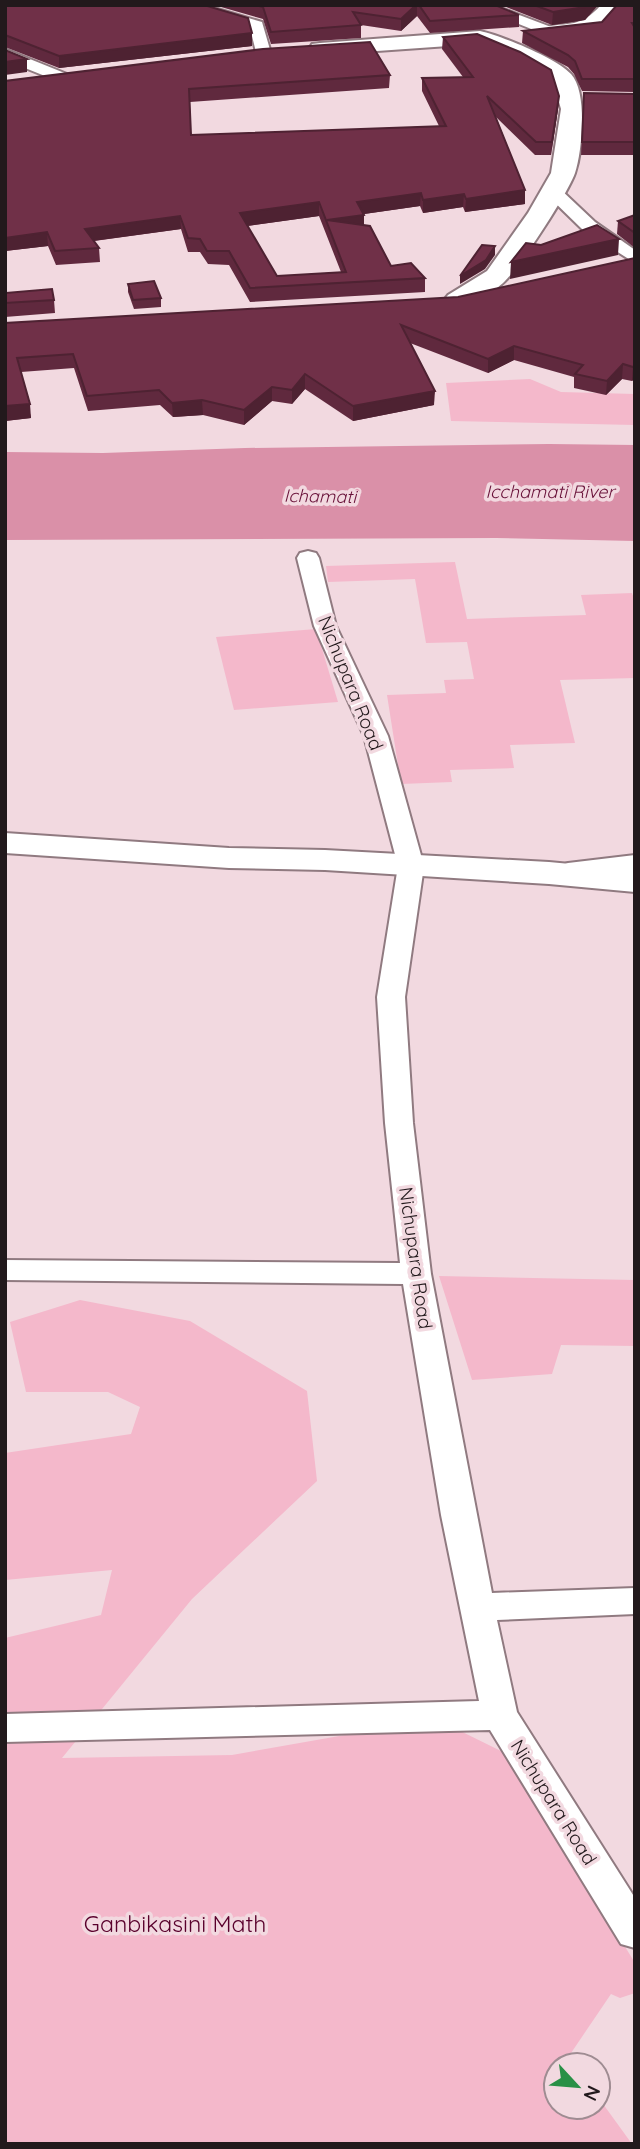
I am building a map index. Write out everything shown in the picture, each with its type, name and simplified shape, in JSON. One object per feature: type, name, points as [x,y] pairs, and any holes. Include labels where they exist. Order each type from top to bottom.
[{"type":"main road","points":[[593,27],[613,5]]},
{"type":"main road","points":[[237,56],[621,26]]},
{"type":"main road","points":[[457,300],[496,276],[540,214],[563,173],[575,99],[563,78],[529,57],[480,37]]},
{"type":"main road","points":[[16,83],[84,74]]},
{"type":"main road","points":[[602,270],[635,260]]},
{"type":"main road","points":[[429,302],[457,300],[517,288]]},
{"type":"main road","points":[[5,844],[549,873],[635,881]]},
{"type":"street","points":[[186,5],[257,25],[263,53]]},
{"type":"street","points":[[478,5],[554,33]]},
{"type":"street","points":[[5,54],[61,77]]},
{"type":"street","points":[[552,192],[589,226],[635,260]]},
{"type":"street","name":"Nichupara Road","points":[[308,558],[325,626],[376,736],[411,866],[391,997],[399,1123],[416,1274],[458,1515],[500,1715],[635,1932]]},
{"type":"street","points":[[549,873],[635,863]]},
{"type":"street","points":[[5,1270],[416,1274]]},
{"type":"street","points":[[477,1607],[635,1601]]},
{"type":"street","points":[[5,1728],[500,1715]]},
{"type":"green space","points":[[530,379],[561,392],[635,394],[635,425],[451,421],[446,383]]},
{"type":"green space","points":[[455,562],[467,619],[586,615],[581,595],[632,593],[635,602],[635,678],[560,680],[575,743],[510,745],[514,768],[450,770],[452,782],[401,784],[387,695],[446,693],[444,680],[474,679],[467,642],[426,643],[415,579],[328,582],[326,566]]},
{"type":"green space","points":[[316,629],[338,702],[234,710],[216,637]]},
{"type":"green space","points":[[439,1276],[635,1280],[635,1346],[561,1345],[552,1374],[472,1380]]},
{"type":"green space","name":"Ganbikasini Math","points":[[80,1300],[190,1321],[307,1391],[317,1481],[192,1599],[62,1758],[232,1755],[436,1719],[507,1754],[635,1963],[635,1993],[620,1998],[611,1994],[572,2051],[542,2051],[542,2121],[612,2121],[612,2116],[632,2144],[5,2144],[5,1638],[101,1615],[112,1570],[5,1580],[5,1453],[131,1434],[140,1407],[108,1392],[26,1392],[10,1322]]},
{"type":"water","name":"Icchamati River","points":[[635,445],[635,541],[496,538],[5,540],[5,452],[103,453],[245,448]]},
{"type":"building","points":[[5,5],[204,5],[248,18],[252,33],[59,56],[5,35]]},
{"type":"building","points":[[255,5],[416,5],[401,19],[353,12],[361,25],[271,32],[263,7]]},
{"type":"building","points":[[419,5],[495,5],[519,15],[430,21]]},
{"type":"building","points":[[534,5],[587,5],[553,12]]},
{"type":"building","points":[[617,5],[635,5],[635,23],[632,23],[635,28],[635,79],[582,79],[575,61],[568,55],[523,31],[602,22]]},
{"type":"building","points":[[477,34],[520,52],[551,70],[559,96],[552,142],[536,142],[487,96],[525,190],[466,199],[464,194],[423,200],[421,193],[357,202],[364,215],[327,220],[370,226],[391,266],[411,263],[425,278],[250,288],[229,251],[207,251],[200,239],[188,238],[180,216],[85,229],[99,248],[55,251],[47,232],[5,238],[5,81],[263,49],[370,42],[390,75],[189,89],[191,135],[446,126],[422,78],[473,77],[443,37]],"holes":[[[319,202],[346,272],[277,276],[240,213]]]},
{"type":"building","points":[[5,50],[27,59],[5,62]]},
{"type":"building","points":[[584,93],[635,94],[635,142],[582,142]]},
{"type":"building","points":[[635,215],[635,233],[618,221]]},
{"type":"building","points":[[597,225],[619,239],[511,262],[526,243],[541,245]]},
{"type":"building","points":[[482,245],[495,246],[486,260],[460,276]]},
{"type":"building","points":[[635,258],[635,365],[633,367],[623,364],[607,381],[575,374],[583,365],[514,346],[488,359],[401,325],[435,391],[353,406],[305,374],[292,390],[272,387],[244,410],[202,400],[172,403],[159,390],[87,396],[73,354],[17,358],[30,404],[5,406],[5,323],[458,297]]},
{"type":"building","points":[[154,281],[161,298],[133,300],[128,284]]},
{"type":"building","points":[[52,289],[54,300],[5,303],[5,291]]},
{"type":"water label","name":"Ichamati","points":[[320,496]]}]
